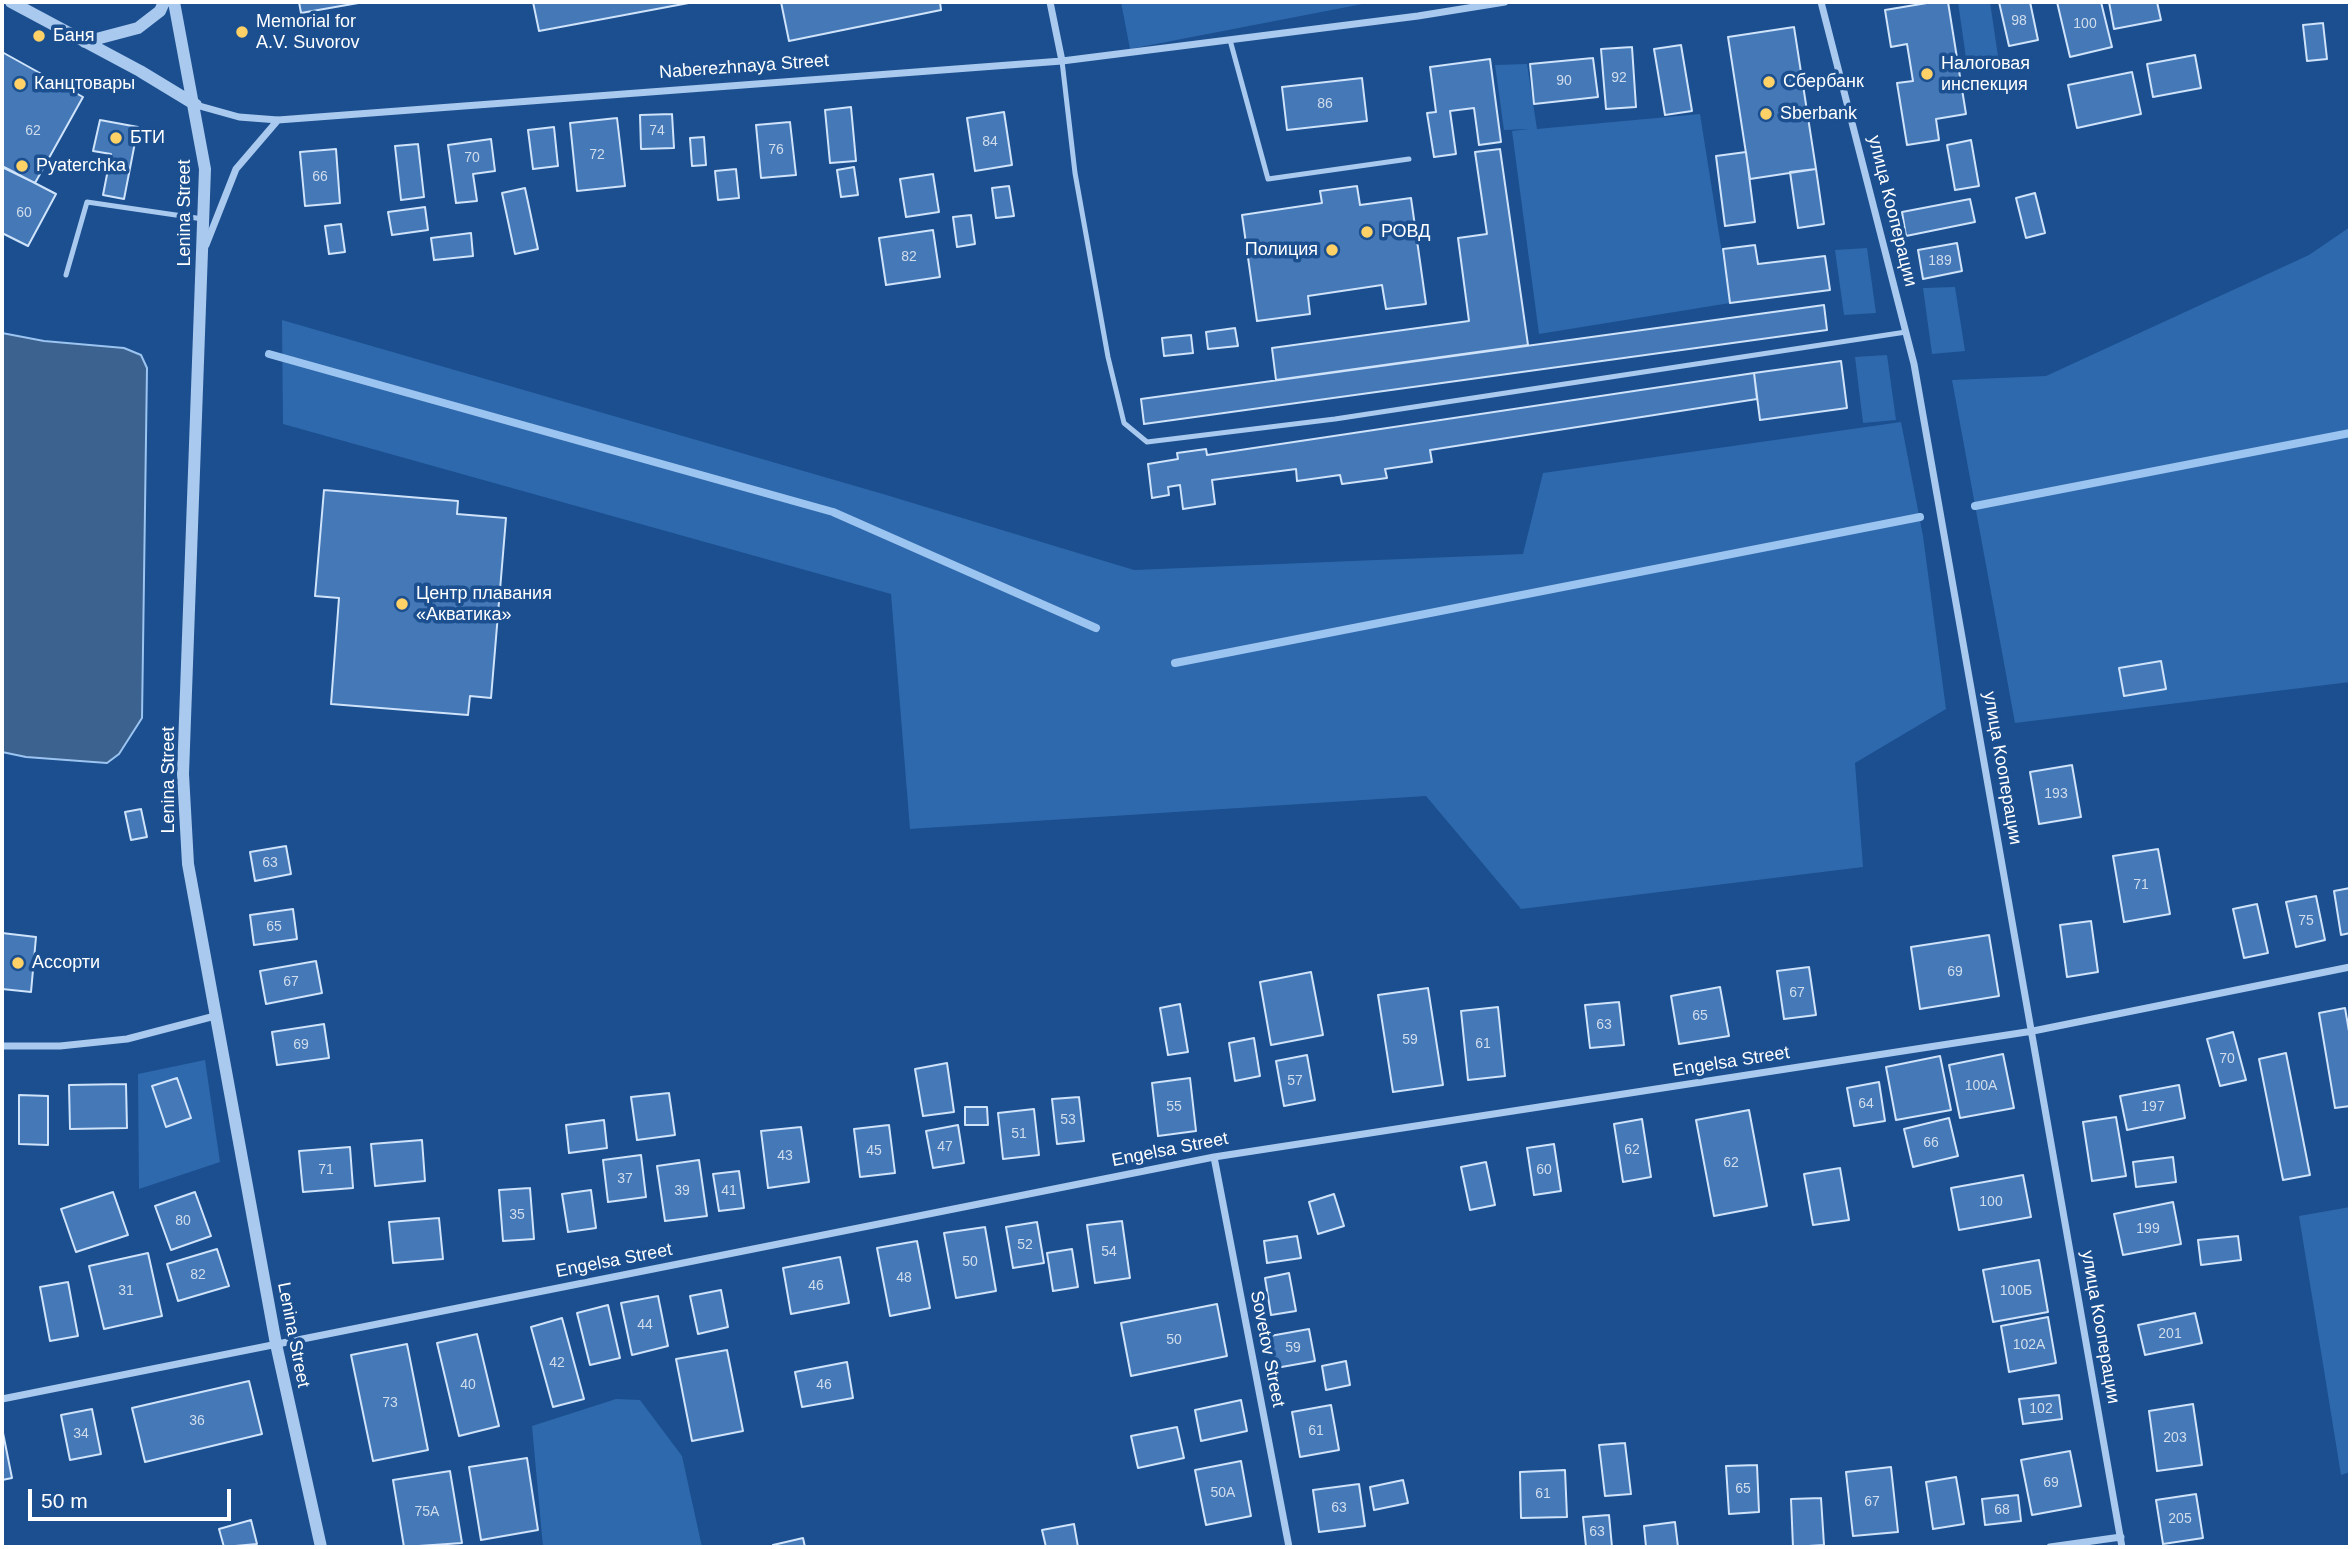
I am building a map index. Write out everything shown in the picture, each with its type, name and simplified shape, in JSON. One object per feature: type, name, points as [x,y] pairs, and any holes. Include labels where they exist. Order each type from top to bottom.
[{"type":"street","name":"Naberezhnaya Street","points":[[11,2],[85,41],[195,105],[239,117],[278,120],[1062,61],[1505,2]]},
{"type":"street","points":[[85,41],[138,28],[160,11],[164,2]]},
{"type":"street","name":"Lenina Street","points":[[174,2],[205,169],[183,774],[188,864],[276,1344],[321,1547]]},
{"type":"street","points":[[1050,2],[1062,61]]},
{"type":"street","name":"улица Кооперации","points":[[1821,2],[1906,332],[2033,1031],[2122,1547]]},
{"type":"street","points":[[203,256],[221,201],[236,169],[278,120]]},
{"type":"street","name":"Engelsa Street","points":[[2,1399],[1214,1157],[2033,1031],[2350,967]]},
{"type":"street","points":[[2,1046],[60,1046],[127,1039],[215,1016]]},
{"type":"street","name":"Sovetov Street","points":[[1214,1157],[1289,1547]]},
{"type":"street","points":[[2050,1547],[2120,1537]]},
{"type":"lane","points":[[1230,40],[1268,179],[1409,159]]},
{"type":"lane","points":[[1062,61],[1075,173],[1108,357],[1124,423],[1147,442],[1335,419],[1906,332]]},
{"type":"lane","points":[[66,275],[87,202],[203,219]]},
{"type":"shaded area","points":[[1121,2],[1373,2],[1130,49]]},
{"type":"shaded area","points":[[1958,2],[1990,2],[1999,63],[1967,65]]},
{"type":"shaded area","points":[[1527,64],[1537,129],[1700,114],[1730,303],[1539,334],[1512,131],[1529,129],[1504,130],[1495,65]]},
{"type":"shaded area","points":[[2350,227],[2350,682],[2015,723],[1952,380],[2046,376],[2309,255]]},
{"type":"shaded area","points":[[1867,248],[1876,313],[1844,315],[1835,250]]},
{"type":"shaded area","points":[[1955,287],[1965,351],[1932,354],[1923,288]]},
{"type":"shaded area","points":[[282,320],[883,494],[1134,570],[1523,554],[1543,473],[1901,422],[1923,536],[1946,709],[1855,763],[1863,867],[1521,909],[1426,796],[910,829],[891,594],[283,424]]},
{"type":"shaded area","points":[[2,333],[44,341],[124,348],[141,355],[147,368],[142,718],[119,754],[107,763],[26,757],[2,752]]},
{"type":"shaded area","points":[[1887,355],[1896,420],[1863,423],[1855,357]]},
{"type":"shaded area","points":[[205,1060],[220,1162],[139,1189],[138,1074]]},
{"type":"shaded area","points":[[2350,1207],[2350,1472],[2341,1475],[2299,1216]]},
{"type":"shaded area","points":[[616,1399],[640,1400],[682,1456],[702,1547],[543,1547],[532,1426]]},
{"type":"building","points":[[299,2],[364,2],[301,13]]},
{"type":"building","points":[[533,2],[694,2],[539,31]]},
{"type":"building","points":[[781,2],[940,2],[941,10],[789,41]]},
{"type":"building","points":[[1948,2],[1966,114],[1936,119],[1939,140],[1907,145],[1897,83],[1913,81],[1907,44],[1891,47],[1885,10]]},
{"type":"building","points":[[1999,2],[2030,2],[2038,40],[2009,46]]},
{"type":"building","points":[[2057,2],[2101,2],[2112,47],[2070,57]]},
{"type":"building","points":[[2109,2],[2157,2],[2161,20],[2114,29]]},
{"type":"building","points":[[2323,23],[2327,59],[2307,61],[2303,25]]},
{"type":"building","name":"Сбербанк","points":[[1794,27],[1816,169],[1750,179],[1728,37]]},
{"type":"building","points":[[1681,45],[1692,111],[1665,115],[1654,49]]},
{"type":"building","points":[[1632,47],[1636,107],[1606,109],[1601,49]]},
{"type":"building","points":[[2,52],[83,97],[35,183],[2,167]]},
{"type":"building","points":[[2195,55],[2201,88],[2153,97],[2147,64]]},
{"type":"building","points":[[1593,58],[1598,97],[1534,104],[1530,64]]},
{"type":"building","points":[[1490,59],[1501,142],[1479,145],[1474,108],[1450,111],[1456,154],[1434,157],[1427,113],[1436,112],[1430,67]]},
{"type":"building","points":[[2132,72],[2141,114],[2077,128],[2068,85]]},
{"type":"building","points":[[1362,78],[1367,121],[1287,130],[1282,87]]},
{"type":"building","points":[[851,107],[856,161],[830,163],[825,110]]},
{"type":"building","points":[[1004,112],[1012,165],[975,171],[967,118]]},
{"type":"building","points":[[672,114],[674,148],[641,149],[640,115]]},
{"type":"building","points":[[617,118],[625,186],[577,191],[570,123]]},
{"type":"building","points":[[100,120],[138,127],[124,199],[103,195],[111,154],[93,151]]},
{"type":"building","points":[[790,122],[796,175],[761,178],[756,125]]},
{"type":"building","points":[[554,127],[558,166],[533,169],[528,130]]},
{"type":"building","points":[[704,137],[706,165],[692,166],[690,138]]},
{"type":"building","points":[[491,139],[495,171],[473,174],[477,201],[456,203],[448,145]]},
{"type":"building","points":[[1971,140],[1979,186],[1955,190],[1947,145]]},
{"type":"building","points":[[418,144],[424,197],[401,200],[395,146]]},
{"type":"building","points":[[336,149],[340,203],[305,206],[300,152]]},
{"type":"building","points":[[1500,149],[1528,345],[1276,380],[1272,348],[1469,321],[1458,238],[1487,234],[1475,152]]},
{"type":"building","points":[[1746,152],[1755,222],[1725,226],[1716,156]]},
{"type":"building","points":[[2,166],[56,194],[28,246],[2,233]]},
{"type":"building","points":[[854,167],[858,195],[841,197],[837,170]]},
{"type":"building","points":[[736,169],[739,198],[718,200],[715,171]]},
{"type":"building","points":[[1816,169],[1824,224],[1798,228],[1790,172]]},
{"type":"building","points":[[933,174],[939,212],[906,217],[900,179]]},
{"type":"building","points":[[1009,186],[1014,216],[996,218],[992,188]]},
{"type":"building","name":"Полиция","points":[[1357,186],[1360,205],[1411,198],[1426,304],[1386,309],[1382,285],[1308,296],[1310,314],[1257,321],[1242,215],[1322,203],[1320,191]]},
{"type":"building","points":[[525,188],[538,249],[515,254],[502,193]]},
{"type":"building","points":[[2035,193],[2045,233],[2026,238],[2016,198]]},
{"type":"building","points":[[1970,199],[1975,222],[1906,236],[1902,212]]},
{"type":"building","points":[[425,207],[428,230],[392,235],[388,212]]},
{"type":"building","points":[[971,215],[975,244],[957,247],[953,217]]},
{"type":"building","points":[[341,224],[345,252],[329,254],[325,226]]},
{"type":"building","points":[[933,230],[940,277],[886,285],[879,238]]},
{"type":"building","points":[[471,233],[473,256],[434,260],[431,238]]},
{"type":"building","points":[[1957,243],[1962,271],[1923,279],[1918,250]]},
{"type":"building","points":[[1755,245],[1758,264],[1825,256],[1830,290],[1730,303],[1723,249]]},
{"type":"building","points":[[1824,305],[1827,330],[1144,424],[1141,399]]},
{"type":"building","points":[[1235,328],[1238,346],[1208,349],[1206,332]]},
{"type":"building","points":[[1191,335],[1193,353],[1164,356],[1162,338]]},
{"type":"building","points":[[1841,361],[1847,408],[1760,420],[1754,373]]},
{"type":"building","points":[[1754,373],[1757,399],[1430,450],[1432,462],[1385,469],[1387,478],[1342,484],[1340,475],[1297,481],[1296,469],[1212,480],[1215,504],[1183,509],[1180,485],[1168,487],[1169,495],[1152,498],[1148,464],[1178,459],[1177,453],[1206,449],[1207,455]]},
{"type":"building","points":[[324,490],[458,501],[457,514],[506,518],[491,698],[470,696],[468,715],[331,704],[339,598],[315,596]]},
{"type":"building","points":[[2161,661],[2166,689],[2124,696],[2119,668]]},
{"type":"building","points":[[2072,765],[2081,817],[2039,824],[2030,772]]},
{"type":"building","points":[[141,809],[147,837],[131,840],[125,812]]},
{"type":"building","points":[[286,846],[291,874],[255,881],[250,852]]},
{"type":"building","points":[[2158,849],[2170,914],[2124,922],[2113,856]]},
{"type":"building","points":[[2350,888],[2350,933],[2341,935],[2334,891]]},
{"type":"building","points":[[2316,896],[2325,940],[2296,947],[2286,902]]},
{"type":"building","points":[[2257,904],[2268,953],[2244,958],[2233,909]]},
{"type":"building","points":[[293,909],[297,939],[254,945],[250,915]]},
{"type":"building","points":[[2091,921],[2098,972],[2067,977],[2060,925]]},
{"type":"building","name":"Ассорти","points":[[2,933],[36,937],[31,992],[2,989]]},
{"type":"building","points":[[1989,935],[1999,996],[1920,1009],[1911,947]]},
{"type":"building","points":[[316,961],[322,993],[266,1004],[260,971]]},
{"type":"building","points":[[1809,967],[1816,1015],[1784,1019],[1777,971]]},
{"type":"building","points":[[1311,972],[1323,1035],[1271,1045],[1260,982]]},
{"type":"building","points":[[1720,987],[1729,1036],[1679,1044],[1671,996]]},
{"type":"building","points":[[1428,988],[1443,1085],[1393,1092],[1378,995]]},
{"type":"building","points":[[1619,1002],[1624,1045],[1590,1048],[1585,1005]]},
{"type":"building","points":[[1180,1004],[1188,1052],[1168,1055],[1160,1008]]},
{"type":"building","points":[[1498,1007],[1505,1076],[1468,1080],[1461,1011]]},
{"type":"building","points":[[2345,1008],[2350,1037],[2350,1106],[2335,1108],[2319,1013]]},
{"type":"building","points":[[324,1024],[329,1058],[277,1065],[272,1032]]},
{"type":"building","points":[[2233,1032],[2246,1080],[2220,1086],[2207,1039]]},
{"type":"building","points":[[1254,1038],[1260,1076],[1235,1081],[1229,1043]]},
{"type":"building","points":[[2286,1053],[2310,1175],[2283,1180],[2259,1059]]},
{"type":"building","points":[[2003,1054],[2014,1108],[1960,1118],[1949,1065]]},
{"type":"building","points":[[1307,1055],[1315,1100],[1284,1106],[1276,1061]]},
{"type":"building","points":[[1940,1056],[1951,1110],[1896,1120],[1886,1067]]},
{"type":"building","points":[[947,1063],[954,1112],[923,1116],[915,1069]]},
{"type":"building","points":[[177,1078],[191,1118],[166,1127],[152,1086]]},
{"type":"building","points":[[1190,1078],[1196,1131],[1158,1136],[1152,1083]]},
{"type":"building","points":[[1879,1082],[1885,1121],[1854,1126],[1847,1088]]},
{"type":"building","points":[[126,1084],[127,1128],[70,1129],[69,1085]]},
{"type":"building","points":[[2179,1085],[2185,1118],[2127,1130],[2120,1096]]},
{"type":"building","points":[[669,1093],[675,1135],[637,1140],[631,1097]]},
{"type":"building","points":[[19,1095],[48,1096],[48,1145],[19,1144]]},
{"type":"building","points":[[1079,1097],[1084,1141],[1057,1144],[1052,1099]]},
{"type":"building","points":[[965,1107],[987,1107],[988,1125],[965,1125]]},
{"type":"building","points":[[1034,1109],[1039,1155],[1003,1159],[998,1113]]},
{"type":"building","points":[[1749,1110],[1767,1206],[1714,1216],[1696,1120]]},
{"type":"building","points":[[2116,1117],[2126,1176],[2092,1181],[2083,1122]]},
{"type":"building","points":[[1949,1118],[1958,1156],[1913,1167],[1904,1129]]},
{"type":"building","points":[[1642,1119],[1651,1177],[1623,1182],[1614,1124]]},
{"type":"building","points":[[604,1120],[607,1148],[569,1153],[566,1125]]},
{"type":"building","points":[[889,1125],[895,1173],[860,1177],[854,1129]]},
{"type":"building","points":[[958,1125],[964,1163],[933,1168],[926,1131]]},
{"type":"building","points":[[801,1127],[809,1182],[768,1188],[761,1131]]},
{"type":"building","points":[[422,1140],[425,1181],[375,1186],[371,1144]]},
{"type":"building","points":[[1554,1144],[1561,1191],[1534,1195],[1527,1148]]},
{"type":"building","points":[[350,1147],[353,1188],[303,1192],[299,1151]]},
{"type":"building","points":[[641,1155],[646,1197],[608,1202],[603,1160]]},
{"type":"building","points":[[2173,1157],[2176,1182],[2136,1187],[2133,1162]]},
{"type":"building","points":[[699,1160],[707,1216],[665,1221],[657,1166]]},
{"type":"building","points":[[1486,1162],[1495,1205],[1470,1210],[1461,1167]]},
{"type":"building","points":[[1840,1168],[1849,1220],[1813,1225],[1804,1174]]},
{"type":"building","points":[[739,1171],[744,1208],[719,1211],[713,1174]]},
{"type":"building","points":[[2023,1175],[2031,1217],[1959,1230],[1951,1188]]},
{"type":"building","points":[[530,1188],[534,1239],[503,1241],[499,1190]]},
{"type":"building","points":[[591,1190],[596,1228],[568,1232],[562,1194]]},
{"type":"building","points":[[113,1192],[128,1235],[76,1252],[61,1209]]},
{"type":"building","points":[[195,1192],[211,1236],[171,1250],[155,1206]]},
{"type":"building","points":[[1334,1194],[1344,1226],[1318,1234],[1309,1202]]},
{"type":"building","points":[[2173,1202],[2181,1244],[2123,1255],[2114,1214]]},
{"type":"building","points":[[439,1218],[443,1259],[393,1263],[389,1222]]},
{"type":"building","points":[[1122,1221],[1130,1278],[1095,1283],[1087,1225]]},
{"type":"building","points":[[1037,1222],[1044,1263],[1013,1268],[1006,1227]]},
{"type":"building","points":[[985,1227],[996,1291],[956,1298],[944,1233]]},
{"type":"building","points":[[1297,1236],[1301,1258],[1267,1263],[1264,1241]]},
{"type":"building","points":[[2238,1236],[2241,1260],[2201,1265],[2198,1240]]},
{"type":"building","points":[[917,1241],[930,1308],[890,1316],[877,1248]]},
{"type":"building","points":[[217,1249],[229,1286],[178,1301],[167,1264]]},
{"type":"building","points":[[1072,1249],[1078,1287],[1053,1291],[1047,1253]]},
{"type":"building","points":[[148,1253],[162,1316],[104,1329],[89,1266]]},
{"type":"building","points":[[840,1257],[849,1303],[791,1314],[783,1268]]},
{"type":"building","points":[[2039,1260],[2048,1312],[1993,1322],[1983,1270]]},
{"type":"building","points":[[1289,1273],[1296,1311],[1271,1315],[1265,1278]]},
{"type":"building","points":[[68,1282],[78,1336],[50,1341],[40,1287]]},
{"type":"building","points":[[721,1290],[728,1327],[698,1334],[690,1296]]},
{"type":"building","points":[[658,1296],[668,1346],[632,1355],[621,1303]]},
{"type":"building","points":[[1217,1304],[1227,1356],[1131,1376],[1121,1323]]},
{"type":"building","points":[[608,1305],[620,1358],[590,1365],[577,1313]]},
{"type":"building","points":[[2195,1313],[2202,1343],[2145,1355],[2138,1325]]},
{"type":"building","points":[[2048,1317],[2056,1363],[2009,1372],[2001,1326]]},
{"type":"building","points":[[562,1318],[584,1399],[553,1407],[531,1327]]},
{"type":"building","points":[[1309,1329],[1315,1361],[1276,1368],[1270,1336]]},
{"type":"building","points":[[477,1334],[499,1426],[459,1436],[437,1343]]},
{"type":"building","points":[[407,1344],[428,1450],[373,1461],[351,1355]]},
{"type":"building","points":[[727,1350],[743,1431],[692,1441],[676,1359]]},
{"type":"building","points":[[1346,1361],[1350,1385],[1326,1390],[1322,1366]]},
{"type":"building","points":[[847,1362],[853,1398],[802,1407],[795,1372]]},
{"type":"building","points":[[249,1381],[262,1434],[145,1462],[132,1408]]},
{"type":"building","points":[[2059,1395],[2062,1419],[2023,1424],[2019,1399]]},
{"type":"building","points":[[1241,1400],[1247,1431],[1201,1441],[1195,1410]]},
{"type":"building","points":[[2193,1404],[2202,1465],[2157,1471],[2149,1411]]},
{"type":"building","points":[[1331,1405],[1339,1450],[1300,1457],[1292,1412]]},
{"type":"building","points":[[92,1409],[101,1454],[70,1460],[61,1415]]},
{"type":"building","points":[[1177,1427],[1184,1458],[1138,1468],[1131,1436]]},
{"type":"building","points":[[2,1428],[12,1478],[2,1480]]},
{"type":"building","points":[[1625,1443],[1631,1494],[1605,1496],[1599,1445]]},
{"type":"building","points":[[2070,1451],[2081,1506],[2032,1515],[2021,1460]]},
{"type":"building","points":[[527,1458],[538,1530],[481,1540],[469,1467]]},
{"type":"building","points":[[1241,1461],[1251,1516],[1206,1525],[1195,1470]]},
{"type":"building","points":[[1757,1465],[1759,1512],[1729,1514],[1726,1466]]},
{"type":"building","points":[[1891,1467],[1898,1532],[1853,1536],[1846,1472]]},
{"type":"building","points":[[1565,1470],[1567,1517],[1521,1518],[1520,1472]]},
{"type":"building","points":[[450,1471],[462,1543],[404,1547],[393,1480]]},
{"type":"building","points":[[1956,1477],[1964,1524],[1933,1529],[1926,1482]]},
{"type":"building","points":[[1403,1480],[1408,1503],[1374,1510],[1370,1487]]},
{"type":"building","points":[[1359,1484],[1365,1526],[1319,1532],[1313,1490]]},
{"type":"building","points":[[2196,1494],[2203,1538],[2163,1544],[2156,1500]]},
{"type":"building","points":[[2018,1495],[2021,1521],[1985,1525],[1982,1499]]},
{"type":"building","points":[[1821,1498],[1824,1545],[1793,1547],[1791,1499]]},
{"type":"building","points":[[1609,1515],[1612,1547],[1586,1547],[1583,1517]]},
{"type":"building","points":[[251,1520],[257,1544],[224,1547],[219,1529]]},
{"type":"building","points":[[1675,1522],[1678,1547],[1646,1547],[1644,1526]]},
{"type":"building","points":[[1074,1524],[1078,1547],[1046,1547],[1042,1530]]},
{"type":"building","points":[[803,1538],[805,1547],[773,1545]]},
{"type":"waterway","points":[[269,354],[833,512],[1096,628]]},
{"type":"waterway","points":[[1975,506],[2350,433]]},
{"type":"waterway","points":[[1175,663],[1920,517]]},
{"type":"place","name":"Memorial for A.V. Suvorov","points":[[242,32]]},
{"type":"place","name":"Баня","points":[[39,36]]},
{"type":"place","name":"Налоговая инспекция","points":[[1927,74]]},
{"type":"place","name":"Сбербанк","points":[[1769,82]]},
{"type":"place","name":"Канцтовары","points":[[20,84]]},
{"type":"place","name":"Sberbank","points":[[1766,114]]},
{"type":"place","name":"БТИ","points":[[116,138]]},
{"type":"place","name":"Pyaterchka","points":[[22,166]]},
{"type":"place","name":"РОВД","points":[[1367,232]]},
{"type":"place","name":"Полиция","points":[[1332,250]]},
{"type":"place","name":"Центр плавания «Акватика»","points":[[402,604]]},
{"type":"place","name":"Ассорти","points":[[18,963]]}]
